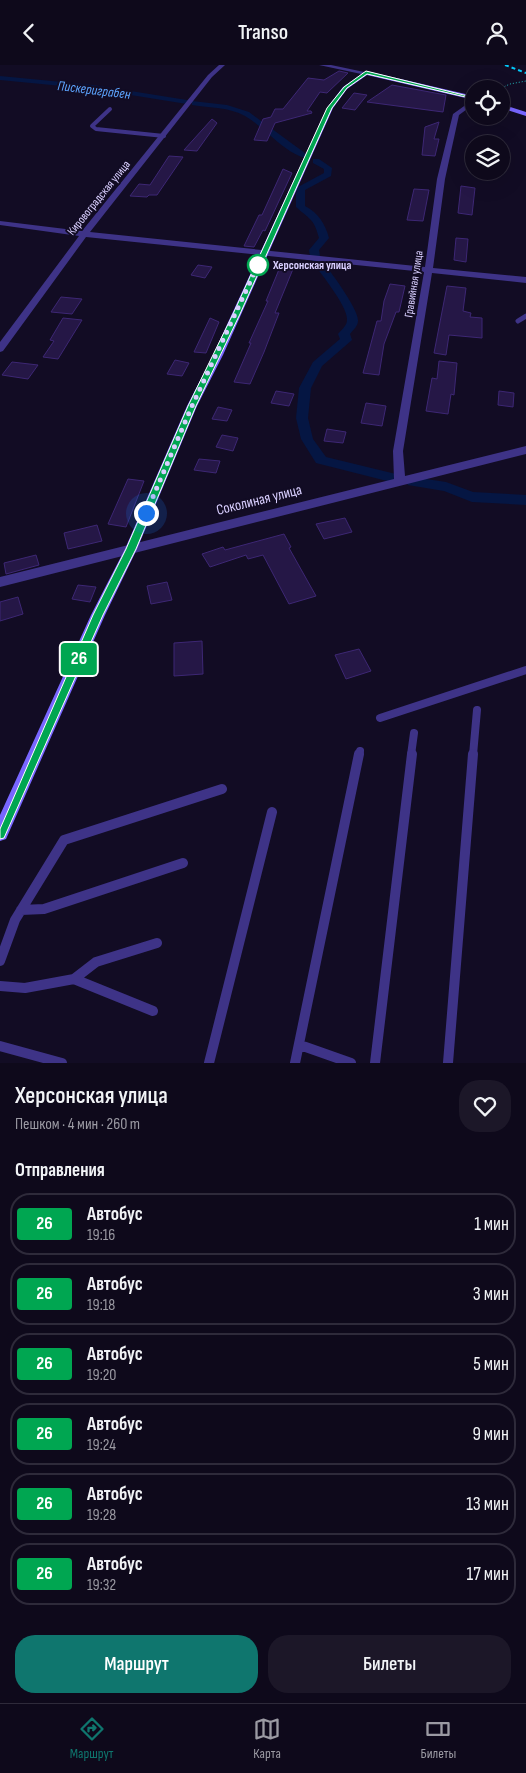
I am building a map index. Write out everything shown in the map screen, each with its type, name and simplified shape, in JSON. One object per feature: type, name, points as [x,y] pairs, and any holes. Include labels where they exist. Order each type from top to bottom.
[{"type":"street","name":"Кировоградская улица","points":[[0,349],[84,234],[164,136],[205,82],[222,65]]},
{"type":"street","points":[[322,65],[366,73],[465,98]]},
{"type":"street","points":[[0,833],[98,615],[131,549],[192,406],[232,324],[330,108],[345,87],[366,73]]},
{"type":"street","name":"Гравийная улица","points":[[400,481],[398,451],[430,268],[441,179],[456,113],[465,106]]},
{"type":"street","points":[[510,109],[526,114]]},
{"type":"street","points":[[0,223],[84,234],[430,268],[526,280]]},
{"type":"street","name":"Соколиная улица","points":[[0,583],[400,481],[526,451]]},
{"type":"lane","points":[[110,109],[92,126],[96,129],[164,136]]},
{"type":"lane","points":[[518,321],[526,317]]},
{"type":"lane","points":[[380,718],[526,671]]},
{"type":"lane","points":[[448,1063],[477,709]]},
{"type":"lane","points":[[375,1063],[414,733]]},
{"type":"lane","points":[[296,1063],[360,751]]},
{"type":"lane","points":[[0,961],[15,920],[64,840],[222,789]]},
{"type":"lane","points":[[209,1063],[272,812]]},
{"type":"lane","points":[[21,910],[44,909],[183,863]]},
{"type":"lane","points":[[0,986],[26,988],[74,979],[96,962],[157,943]]},
{"type":"lane","points":[[74,979],[153,1011]]},
{"type":"lane","points":[[0,1045],[62,1063]]},
{"type":"lane","points":[[300,1045],[351,1063]]},
{"type":"path","points":[[510,84],[526,81]]},
{"type":"building","points":[[339,71],[348,73],[327,93],[320,92],[307,111],[312,113],[275,123],[267,141],[254,140],[263,119],[271,117],[275,109],[283,109],[308,78],[324,80]]},
{"type":"building","points":[[392,85],[446,95],[443,112],[367,102]]},
{"type":"building","points":[[354,93],[367,95],[355,110],[342,108]]},
{"type":"building","points":[[212,119],[217,123],[197,151],[184,150]]},
{"type":"building","points":[[439,122],[434,139],[439,139],[435,156],[422,155],[425,127]]},
{"type":"building","points":[[169,156],[183,157],[157,195],[149,195],[147,197],[130,196],[139,184],[150,185]]},
{"type":"building","points":[[283,169],[292,173],[265,231],[263,230],[254,247],[244,246],[259,215],[262,215]]},
{"type":"building","points":[[461,186],[475,188],[472,215],[458,213]]},
{"type":"building","points":[[414,189],[429,190],[423,221],[407,220]]},
{"type":"building","points":[[456,238],[468,239],[466,262],[454,260]]},
{"type":"building","points":[[198,265],[212,267],[205,278],[191,275]]},
{"type":"building","points":[[280,267],[293,269],[275,313],[279,313],[264,352],[250,384],[234,382],[268,301],[266,301]]},
{"type":"building","points":[[390,284],[405,286],[399,312],[396,312],[384,344],[379,375],[363,373],[377,321],[381,321],[384,301]]},
{"type":"building","points":[[447,286],[466,288],[463,311],[471,313],[470,317],[482,318],[482,338],[449,335],[446,355],[434,353]]},
{"type":"building","points":[[61,297],[82,299],[72,314],[51,312]]},
{"type":"building","points":[[63,318],[82,320],[58,359],[43,357],[54,341],[50,340]]},
{"type":"building","points":[[210,318],[219,322],[206,353],[194,352]]},
{"type":"building","points":[[175,360],[189,363],[182,376],[167,374]]},
{"type":"building","points":[[439,361],[457,363],[454,395],[451,394],[448,414],[426,411],[432,378],[437,379]]},
{"type":"building","points":[[12,362],[38,365],[28,379],[2,375]]},
{"type":"building","points":[[276,391],[294,394],[289,406],[271,403]]},
{"type":"building","points":[[499,391],[514,393],[513,407],[498,405]]},
{"type":"building","points":[[366,403],[386,406],[382,426],[361,423]]},
{"type":"building","points":[[218,407],[232,410],[227,421],[212,419]]},
{"type":"building","points":[[327,429],[346,432],[343,443],[324,441]]},
{"type":"building","points":[[222,435],[238,438],[233,451],[216,447]]},
{"type":"building","points":[[199,459],[220,461],[216,473],[194,470]]},
{"type":"building","points":[[128,479],[144,481],[126,527],[108,524]]},
{"type":"building","points":[[345,518],[352,532],[324,539],[316,524]]},
{"type":"building","points":[[97,525],[102,541],[68,549],[64,533]]},
{"type":"building","points":[[284,534],[291,547],[289,548],[316,596],[289,604],[263,555],[248,559],[246,555],[210,567],[202,554],[223,547],[225,550]]},
{"type":"building","points":[[36,555],[39,565],[6,574],[4,563]]},
{"type":"building","points":[[167,582],[172,600],[151,604],[147,586]]},
{"type":"building","points":[[78,585],[96,587],[90,602],[72,599]]},
{"type":"building","points":[[18,597],[23,614],[0,621],[0,602]]},
{"type":"building","points":[[202,641],[203,674],[174,676],[174,643]]},
{"type":"building","points":[[359,649],[371,671],[346,679],[335,655]]},
{"type":"waterway","name":"Пискериграбен","points":[[0,78],[93,87],[187,102]]},
{"type":"waterway","name":"Пискериграбен","points":[[195,103],[227,107],[246,114],[305,156]]},
{"type":"waterway","name":"Пискериграбен","points":[[315,256],[314,250],[324,238],[322,230],[313,214],[301,207],[300,194],[301,189],[328,174],[328,168],[316,161]]},
{"type":"waterway","name":"Пискериграбен","points":[[317,261],[346,303],[353,319],[351,326],[344,334],[346,340],[317,364],[305,388],[302,418],[307,439],[321,460],[395,478]]},
{"type":"waterway","name":"Пискериграбен","points":[[413,482],[446,487],[472,497],[526,500]]},
{"type":"railway","points":[[505,65],[526,73]]},
{"type":"bus line","name":"26","points":[[0,833],[18,797],[98,615],[131,549],[192,406],[237,314],[330,108],[345,87],[366,73],[465,96]]},
{"type":"place","name":"Херсонская улица","points":[[258,265]]},
{"type":"route","points":[[146,513],[192,406],[218,355],[259,263],[258,265]]}]
